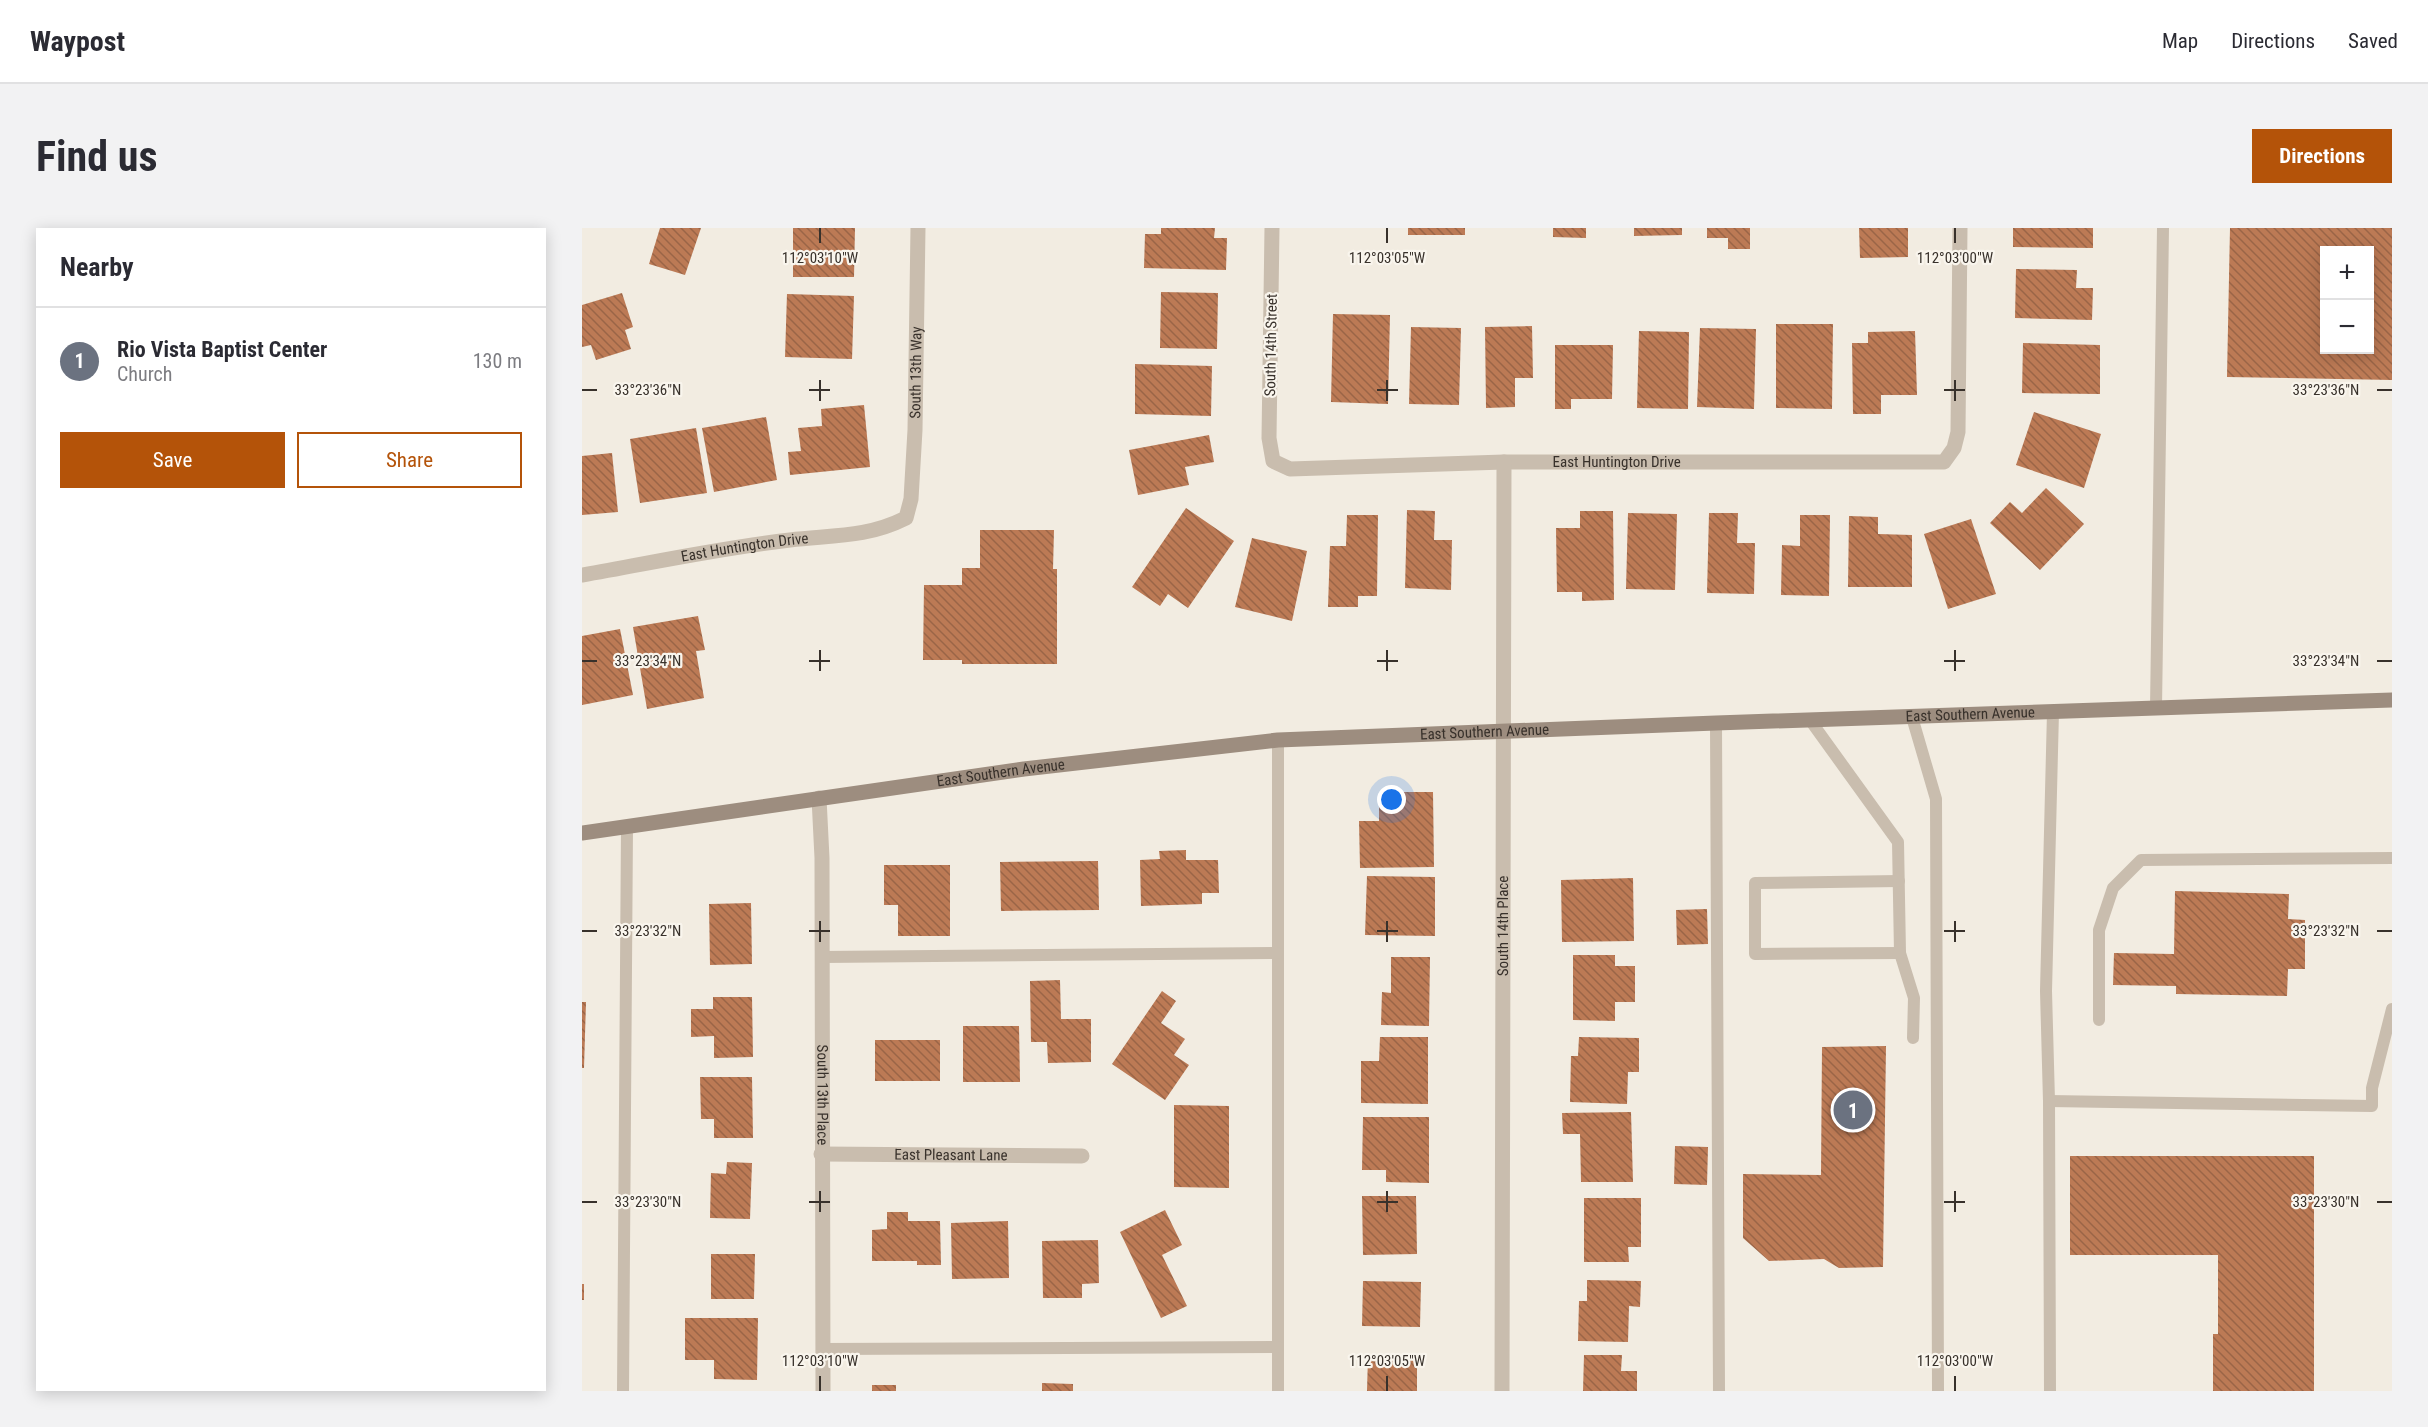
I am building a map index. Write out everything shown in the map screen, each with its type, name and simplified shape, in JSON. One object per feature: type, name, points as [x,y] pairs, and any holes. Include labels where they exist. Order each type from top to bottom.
[{"type":"main road","name":"East Southern Avenue","points":[[582,833],[1024,769],[1278,740],[2392,700]]},
{"type":"street","name":"South 13th Way","points":[[906,518],[911,499],[915,430],[918,228]]},
{"type":"street","name":"South 14th Street","points":[[1272,228],[1269,438],[1273,461]]},
{"type":"street","name":"East Huntington Drive","points":[[1273,461],[1290,469],[1504,462],[1944,462],[1954,448],[1958,432],[1960,228]]},
{"type":"street","name":"South 14th Place","points":[[1502,1391],[1504,462]]},
{"type":"street","name":"East Huntington Drive","points":[[582,575],[790,540],[843,537],[885,528],[906,518]]},
{"type":"street","name":"South 13th Place","points":[[819,798],[822,858],[823,1391]]},
{"type":"street","name":"East Pleasant Lane","points":[[821,1154],[1082,1156]]},
{"type":"lane","points":[[2156,708],[2163,228]]},
{"type":"lane","points":[[2050,1391],[2049,1101],[2046,991],[2053,712]]},
{"type":"lane","points":[[1912,717],[1936,799],[1938,1391]]},
{"type":"lane","points":[[1810,720],[1898,842],[1900,953],[1914,998],[1913,1038]]},
{"type":"lane","points":[[1716,723],[1719,1391]]},
{"type":"lane","points":[[1278,740],[1278,1391]]},
{"type":"lane","points":[[623,1391],[627,827]]},
{"type":"lane","points":[[2099,1020],[2099,930],[2113,888],[2141,860],[2392,858]]},
{"type":"lane","points":[[1899,881],[1755,883],[1755,954],[1900,953]]},
{"type":"lane","points":[[822,957],[1277,953]]},
{"type":"lane","points":[[2049,1101],[2372,1106],[2372,1088],[2389,1034],[2392,1009]]},
{"type":"lane","points":[[823,1349],[1278,1347]]},
{"type":"building","points":[[660,228],[701,228],[685,275],[649,264]]},
{"type":"building","points":[[793,228],[855,228],[854,277],[793,277]]},
{"type":"building","points":[[1161,228],[1215,228],[1214,238],[1227,238],[1226,270],[1144,268],[1145,234],[1161,234]]},
{"type":"building","points":[[1408,228],[1465,228],[1465,235],[1408,235]]},
{"type":"building","points":[[1553,228],[1586,228],[1586,238],[1553,237]]},
{"type":"building","points":[[1634,228],[1682,228],[1682,235],[1634,236]]},
{"type":"building","points":[[1707,228],[1750,228],[1750,249],[1728,249],[1728,238],[1707,238]]},
{"type":"building","points":[[1859,228],[1908,228],[1908,257],[1860,258]]},
{"type":"building","points":[[2013,228],[2093,228],[2093,248],[2013,247]]},
{"type":"building","points":[[2230,228],[2392,228],[2392,380],[2227,377]]},
{"type":"building","points":[[2016,269],[2077,270],[2076,288],[2093,288],[2092,320],[2015,318]]},
{"type":"building","points":[[1161,292],[1218,293],[1217,349],[1160,348]]},
{"type":"building","points":[[622,293],[633,327],[625,330],[631,349],[596,360],[591,345],[582,347],[582,305]]},
{"type":"building","points":[[787,294],[854,296],[852,359],[785,357]]},
{"type":"building","points":[[1333,314],[1390,315],[1388,404],[1331,402]]},
{"type":"building","points":[[1776,324],[1833,324],[1832,409],[1776,408]]},
{"type":"building","points":[[1532,326],[1533,378],[1515,378],[1515,407],[1486,408],[1485,327]]},
{"type":"building","points":[[1411,327],[1461,328],[1459,405],[1409,404]]},
{"type":"building","points":[[1700,328],[1756,329],[1754,409],[1697,407]]},
{"type":"building","points":[[1639,331],[1689,332],[1688,409],[1637,408]]},
{"type":"building","points":[[1915,331],[1917,395],[1881,395],[1881,414],[1853,414],[1852,343],[1868,343],[1868,332]]},
{"type":"building","points":[[2023,343],[2100,345],[2100,394],[2022,393]]},
{"type":"building","points":[[1555,345],[1613,345],[1612,399],[1571,399],[1571,409],[1555,409]]},
{"type":"building","points":[[1135,364],[1212,366],[1211,416],[1135,414]]},
{"type":"building","points":[[864,405],[870,467],[790,475],[788,452],[801,451],[798,428],[822,426],[821,409]]},
{"type":"building","points":[[2034,412],[2101,434],[2084,488],[2016,465]]},
{"type":"building","points":[[766,417],[777,480],[714,492],[702,428]]},
{"type":"building","points":[[696,428],[707,493],[640,503],[630,439]]},
{"type":"building","points":[[1209,435],[1214,462],[1185,467],[1189,485],[1138,495],[1129,450]]},
{"type":"building","points":[[612,453],[618,512],[582,515],[582,456]]},
{"type":"building","points":[[2046,488],[2084,524],[2040,570],[1990,523],[2010,502],[2022,513]]},
{"type":"building","points":[[1186,508],[1234,541],[1188,608],[1168,594],[1160,606],[1132,587]]},
{"type":"building","points":[[1407,510],[1435,511],[1434,540],[1452,540],[1451,590],[1405,588]]},
{"type":"building","points":[[1580,511],[1613,511],[1614,600],[1582,601],[1582,592],[1557,592],[1556,528],[1580,528]]},
{"type":"building","points":[[1628,513],[1677,514],[1675,590],[1626,589]]},
{"type":"building","points":[[1709,513],[1738,513],[1737,543],[1755,543],[1754,594],[1707,593]]},
{"type":"building","points":[[1347,515],[1378,515],[1377,596],[1358,596],[1358,607],[1328,607],[1330,546],[1346,546]]},
{"type":"building","points":[[1800,515],[1830,515],[1829,596],[1781,595],[1782,545],[1800,546]]},
{"type":"building","points":[[1849,516],[1878,517],[1878,534],[1912,535],[1912,587],[1848,587]]},
{"type":"building","points":[[1971,519],[1996,594],[1948,609],[1924,534]]},
{"type":"building","points":[[980,530],[1054,530],[1053,569],[1057,569],[1057,664],[962,664],[962,660],[923,660],[924,585],[962,585],[962,568],[980,568]]},
{"type":"building","points":[[1252,538],[1307,551],[1292,621],[1235,607]]},
{"type":"building","points":[[698,616],[705,650],[696,651],[704,698],[647,709],[633,627]]},
{"type":"building","points":[[620,629],[633,695],[582,705],[582,636]]},
{"type":"building","points":[[1379,792],[1433,792],[1434,867],[1360,868],[1359,821],[1379,821]]},
{"type":"building","points":[[1186,850],[1186,860],[1218,860],[1219,893],[1202,893],[1202,904],[1141,906],[1140,860],[1160,859],[1159,851]]},
{"type":"building","points":[[1098,861],[1099,910],[1001,911],[1000,862]]},
{"type":"building","points":[[884,865],[950,865],[950,936],[898,936],[898,905],[884,905]]},
{"type":"building","points":[[1367,876],[1435,877],[1435,936],[1365,935]]},
{"type":"building","points":[[1633,878],[1634,941],[1562,942],[1561,880]]},
{"type":"building","points":[[2175,891],[2289,894],[2288,919],[2305,920],[2305,969],[2288,969],[2287,996],[2176,994],[2176,986],[2113,985],[2114,953],[2174,954]]},
{"type":"building","points":[[751,903],[752,964],[710,965],[709,904]]},
{"type":"building","points":[[1707,909],[1708,944],[1677,945],[1676,910]]},
{"type":"building","points":[[1573,955],[1615,955],[1615,966],[1635,966],[1635,1002],[1615,1002],[1615,1021],[1573,1020]]},
{"type":"building","points":[[1391,957],[1430,957],[1429,1026],[1381,1025],[1382,992],[1391,993]]},
{"type":"building","points":[[1060,980],[1061,1019],[1091,1019],[1091,1062],[1048,1063],[1047,1042],[1031,1042],[1030,981]]},
{"type":"building","points":[[1162,991],[1176,1001],[1161,1023],[1185,1039],[1174,1055],[1189,1065],[1165,1100],[1112,1064]]},
{"type":"building","points":[[713,997],[752,997],[753,1057],[714,1058],[714,1036],[691,1037],[691,1009],[713,1009]]},
{"type":"building","points":[[582,1002],[586,1002],[584,1068],[582,1068]]},
{"type":"building","points":[[963,1026],[1019,1026],[1020,1082],[963,1082]]},
{"type":"building","points":[[1380,1037],[1428,1037],[1428,1104],[1361,1103],[1361,1061],[1379,1061]]},
{"type":"building","points":[[1579,1037],[1639,1038],[1639,1072],[1628,1072],[1627,1104],[1570,1102],[1571,1056],[1578,1056]]},
{"type":"building","points":[[875,1040],[940,1040],[940,1081],[875,1081]]},
{"type":"building","points":[[1886,1046],[1883,1267],[1839,1268],[1824,1259],[1769,1261],[1743,1238],[1743,1174],[1821,1175],[1822,1047]]},
{"type":"building","points":[[700,1077],[752,1077],[753,1138],[714,1138],[714,1119],[701,1119]]},
{"type":"building","points":[[1174,1105],[1229,1106],[1229,1188],[1174,1187]]},
{"type":"building","points":[[1631,1112],[1633,1182],[1581,1182],[1580,1134],[1563,1134],[1562,1113]]},
{"type":"building","points":[[1363,1117],[1429,1117],[1429,1183],[1386,1182],[1386,1170],[1362,1170]]},
{"type":"building","points":[[1675,1146],[1708,1147],[1707,1185],[1674,1184]]},
{"type":"building","points":[[2070,1156],[2314,1156],[2314,1391],[2213,1391],[2213,1334],[2218,1334],[2218,1255],[2070,1255]]},
{"type":"building","points":[[727,1162],[752,1163],[750,1219],[710,1218],[711,1173],[726,1174]]},
{"type":"building","points":[[1362,1196],[1416,1196],[1417,1254],[1363,1255]]},
{"type":"building","points":[[1584,1198],[1641,1198],[1641,1247],[1628,1247],[1629,1262],[1584,1262]]},
{"type":"building","points":[[1165,1210],[1182,1245],[1162,1255],[1187,1306],[1161,1318],[1120,1232]]},
{"type":"building","points":[[887,1212],[908,1212],[908,1221],[940,1221],[941,1265],[917,1265],[917,1261],[872,1261],[872,1230],[887,1229]]},
{"type":"building","points":[[1008,1221],[1009,1278],[952,1279],[951,1223]]},
{"type":"building","points":[[1098,1240],[1099,1283],[1082,1284],[1082,1298],[1043,1298],[1042,1241]]},
{"type":"building","points":[[711,1254],[755,1254],[754,1299],[711,1299]]},
{"type":"building","points":[[1587,1280],[1641,1281],[1640,1307],[1629,1306],[1628,1342],[1578,1341],[1579,1301],[1587,1301]]},
{"type":"building","points":[[1363,1281],[1421,1282],[1420,1327],[1362,1326]]},
{"type":"building","points":[[582,1284],[584,1284],[584,1300],[582,1300]]},
{"type":"building","points":[[685,1318],[758,1318],[757,1380],[714,1379],[714,1360],[685,1360]]},
{"type":"building","points":[[1584,1355],[1622,1355],[1621,1371],[1637,1371],[1637,1391],[1583,1391]]},
{"type":"building","points":[[1368,1356],[1417,1357],[1417,1391],[1367,1391]]},
{"type":"building","points":[[1042,1383],[1073,1384],[1073,1391],[1042,1391]]},
{"type":"building","points":[[872,1385],[896,1385],[896,1391],[872,1391]]},
{"type":"place","name":"Rio Vista Baptist Center","points":[[1853,1110]]}]
